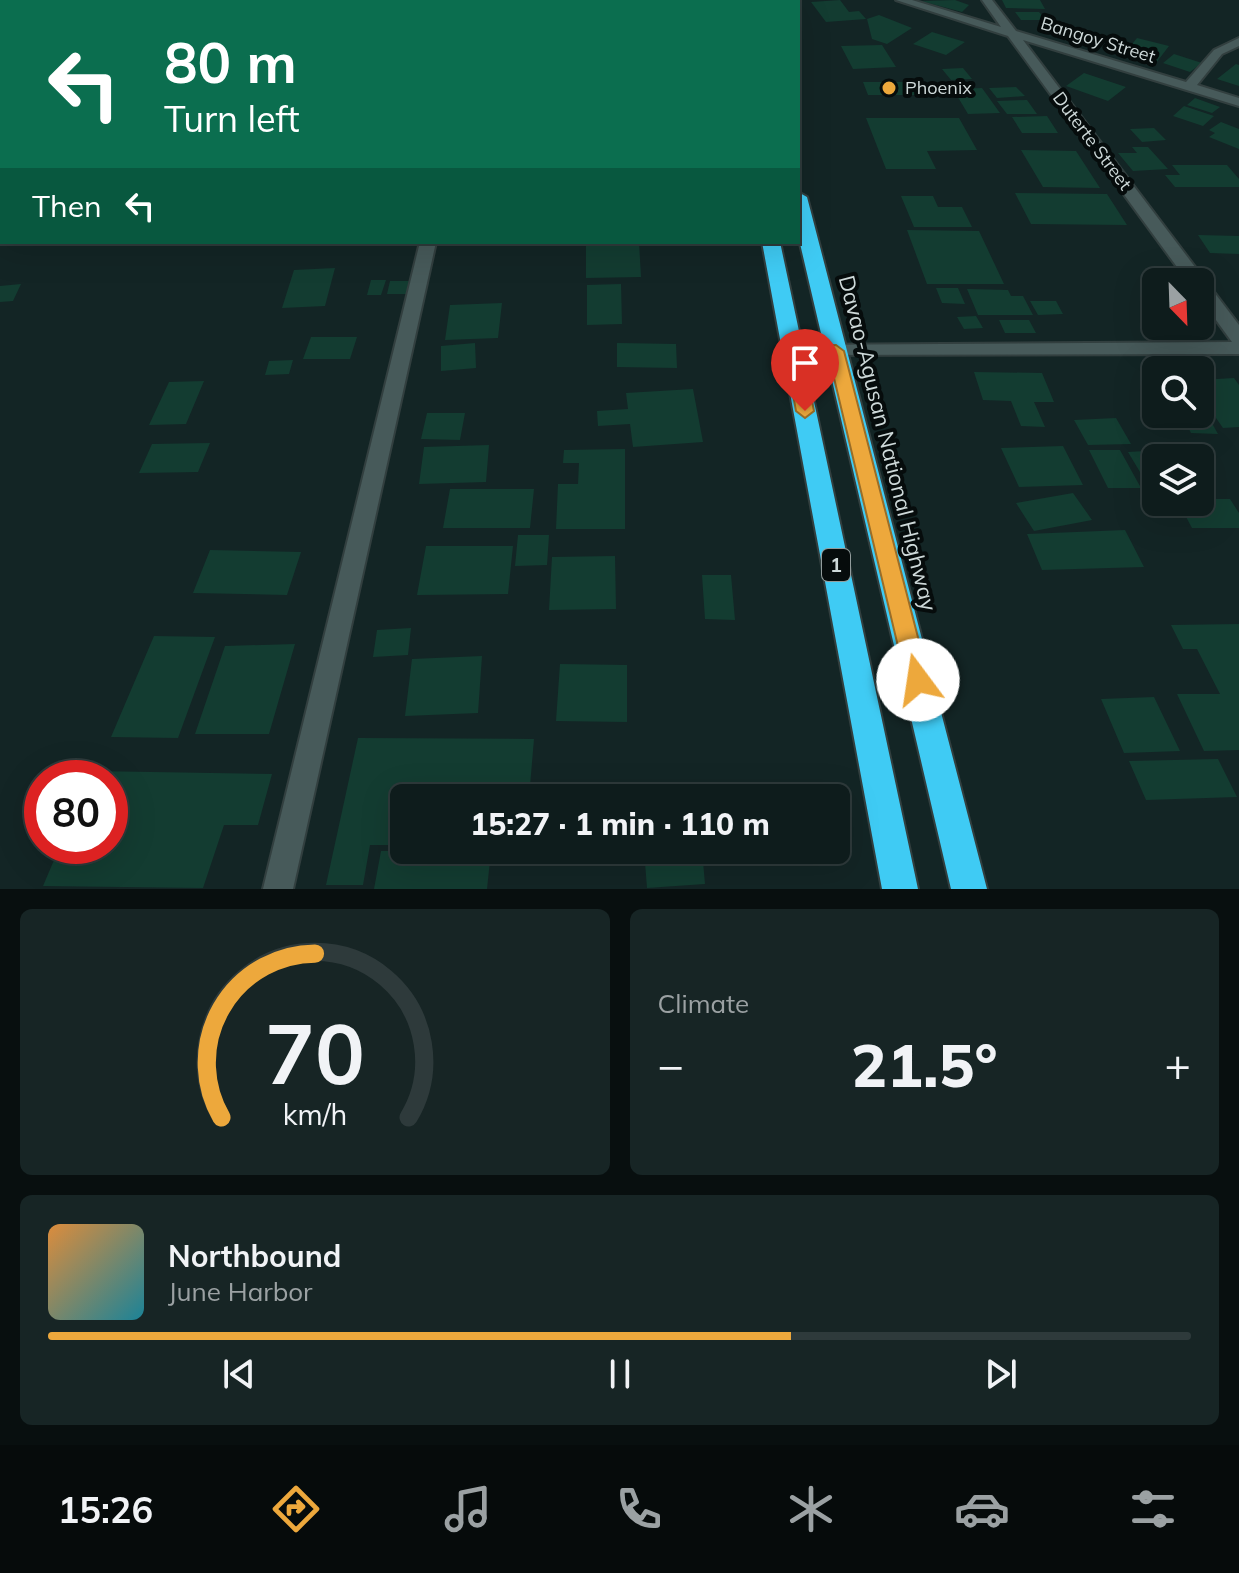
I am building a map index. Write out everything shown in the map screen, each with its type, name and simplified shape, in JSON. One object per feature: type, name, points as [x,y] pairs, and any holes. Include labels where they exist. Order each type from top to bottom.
[{"type":"highway","name":"Davao-Agusan National Highway","points":[[800,205],[969,889]]},
{"type":"highway","name":"1","points":[[771,244],[900,889]]},
{"type":"street","name":"Bangoy Street","points":[[901,0],[1239,102]]},
{"type":"street","name":"Duterte Street","points":[[987,0],[1187,268]]},
{"type":"street","points":[[1189,87],[1218,52],[1239,41]]},
{"type":"street","points":[[278,889],[428,244]]},
{"type":"street","name":"Duterte Street","points":[[1214,304],[1239,338]]},
{"type":"street","points":[[793,351],[1239,348]]},
{"type":"building","points":[[840,0],[849,12],[859,11],[866,19],[826,22],[811,2]]},
{"type":"building","points":[[955,0],[969,5],[962,12],[921,1]]},
{"type":"building","points":[[1002,0],[1040,0],[1045,9],[1006,8]]},
{"type":"building","points":[[1015,12],[1039,12],[1046,20],[1021,20]]},
{"type":"building","points":[[879,15],[912,28],[887,44],[872,39],[867,19]]},
{"type":"building","points":[[932,32],[965,42],[946,55],[913,44]]},
{"type":"building","points":[[1137,38],[1169,46],[1156,63],[1124,54]]},
{"type":"building","points":[[882,45],[896,67],[853,69],[841,46]]},
{"type":"building","points":[[1174,54],[1202,63],[1190,72],[1163,63]]},
{"type":"building","points":[[1236,64],[1239,65],[1239,86],[1217,79]]},
{"type":"building","points":[[963,68],[972,79],[951,80],[942,69]]},
{"type":"building","points":[[1084,73],[1126,87],[1108,101],[1066,86]]},
{"type":"building","name":"Phoenix","points":[[863,82],[909,82],[916,95],[868,95]]},
{"type":"building","points":[[1016,87],[1025,96],[997,98],[989,88]]},
{"type":"building","points":[[982,88],[1000,113],[968,114],[953,89]]},
{"type":"building","points":[[1195,98],[1220,107],[1212,113],[1187,105]]},
{"type":"building","points":[[1027,100],[1037,114],[1007,114],[997,101]]},
{"type":"building","points":[[1184,106],[1214,116],[1203,126],[1173,116]]},
{"type":"building","points":[[1047,116],[1058,133],[1022,133],[1012,117]]},
{"type":"building","points":[[866,118],[959,118],[977,150],[927,151],[936,169],[886,169]]},
{"type":"building","points":[[1221,122],[1239,129],[1239,149],[1209,137],[1215,133],[1209,130]]},
{"type":"building","points":[[1154,128],[1166,140],[1142,142],[1130,129]]},
{"type":"building","points":[[1132,147],[1148,147],[1168,169],[1133,171],[1118,153],[1137,153]]},
{"type":"building","points":[[1021,150],[1076,151],[1100,188],[1043,187]]},
{"type":"building","points":[[1172,165],[1227,165],[1239,179],[1239,187],[1175,187],[1165,175],[1180,175]]},
{"type":"building","points":[[1015,193],[1107,194],[1127,225],[1031,224]]},
{"type":"building","points":[[901,196],[933,196],[938,207],[962,207],[972,227],[914,227]]},
{"type":"building","points":[[907,230],[979,231],[1004,284],[927,284]]},
{"type":"building","points":[[1198,235],[1239,236],[1239,254],[1210,253]]},
{"type":"building","points":[[586,244],[639,244],[641,277],[586,278]]},
{"type":"building","points":[[335,268],[325,306],[282,308],[294,270]]},
{"type":"building","points":[[371,280],[386,280],[381,295],[367,295]]},
{"type":"building","points":[[390,281],[409,281],[406,294],[387,294]]},
{"type":"building","points":[[21,284],[13,301],[0,302],[0,286]]},
{"type":"building","points":[[621,284],[622,324],[587,325],[587,285]]},
{"type":"building","points":[[936,288],[958,288],[965,304],[942,303]]},
{"type":"building","points":[[967,289],[1008,290],[1011,296],[1023,296],[1033,315],[978,315]]},
{"type":"building","points":[[1030,301],[1056,301],[1063,314],[1038,315]]},
{"type":"building","points":[[502,303],[498,338],[445,340],[450,305]]},
{"type":"building","points":[[976,316],[983,328],[964,329],[957,317]]},
{"type":"building","points":[[999,320],[1029,320],[1036,333],[1005,333]]},
{"type":"building","points":[[311,337],[357,337],[350,359],[303,359]]},
{"type":"building","points":[[475,343],[476,368],[441,371],[441,346]]},
{"type":"building","points":[[617,343],[676,344],[677,368],[617,367]]},
{"type":"building","points":[[293,360],[289,374],[265,375],[269,361]]},
{"type":"building","points":[[974,372],[1042,373],[1054,402],[1034,402],[1045,427],[1021,426],[1011,401],[983,400]]},
{"type":"building","points":[[1234,378],[1239,385],[1239,427],[1223,428],[1214,415],[1214,379]]},
{"type":"building","points":[[204,381],[186,424],[149,425],[169,382]]},
{"type":"building","points":[[693,389],[703,442],[633,447],[630,424],[598,426],[597,411],[628,409],[626,393]]},
{"type":"building","points":[[427,413],[465,413],[460,440],[421,439]]},
{"type":"building","points":[[1116,418],[1131,444],[1088,445],[1074,420]]},
{"type":"building","points":[[1214,427],[1218,434],[1191,433],[1188,428]]},
{"type":"building","points":[[210,443],[198,472],[139,473],[152,444]]},
{"type":"building","points":[[489,445],[486,482],[419,484],[424,447]]},
{"type":"building","points":[[1063,446],[1083,485],[1019,487],[1001,448]]},
{"type":"building","points":[[625,449],[625,529],[556,529],[558,484],[578,484],[579,463],[563,463],[564,450]]},
{"type":"building","points":[[1089,450],[1120,450],[1141,488],[1108,488]]},
{"type":"building","points":[[1142,451],[1142,475],[1128,452]]},
{"type":"building","points":[[450,489],[534,489],[530,528],[443,528]]},
{"type":"building","points":[[1073,493],[1092,520],[1034,531],[1016,503]]},
{"type":"building","points":[[1214,499],[1230,499],[1239,513],[1239,528],[1192,528],[1186,516],[1214,516]]},
{"type":"building","points":[[1125,530],[1144,567],[1042,570],[1027,534]]},
{"type":"building","points":[[518,535],[549,535],[547,565],[515,566]]},
{"type":"building","points":[[426,546],[513,546],[508,594],[417,595]]},
{"type":"building","points":[[210,550],[301,552],[287,595],[193,593]]},
{"type":"building","points":[[615,556],[616,609],[549,610],[552,557]]},
{"type":"building","points":[[702,575],[731,575],[735,620],[705,619]]},
{"type":"building","points":[[1239,624],[1239,750],[1204,751],[1177,694],[1220,694],[1197,649],[1183,649],[1171,625]]},
{"type":"building","points":[[411,628],[408,655],[373,657],[377,630]]},
{"type":"building","points":[[154,636],[215,637],[178,738],[111,737]]},
{"type":"building","points":[[295,644],[269,734],[195,734],[225,646]]},
{"type":"building","points":[[482,656],[478,713],[405,716],[412,659]]},
{"type":"building","points":[[560,664],[627,665],[627,722],[556,721]]},
{"type":"building","points":[[1154,697],[1180,751],[1124,753],[1101,699]]},
{"type":"building","points":[[358,738],[534,739],[530,784],[390,784],[390,845],[370,845],[363,885],[326,885]]},
{"type":"building","points":[[1218,759],[1237,797],[1146,800],[1129,761]]},
{"type":"building","points":[[128,772],[272,774],[258,825],[224,825],[203,888],[43,886],[52,864],[128,864]]},
{"type":"building","points":[[381,851],[390,851],[390,864],[490,864],[487,889],[374,889]]},
{"type":"building","points":[[645,864],[703,864],[705,884],[647,888]]},
{"type":"place","name":"Phoenix","points":[[889,88]]},
{"type":"route","points":[[805,411],[793,351],[836,351],[918,680]]}]
